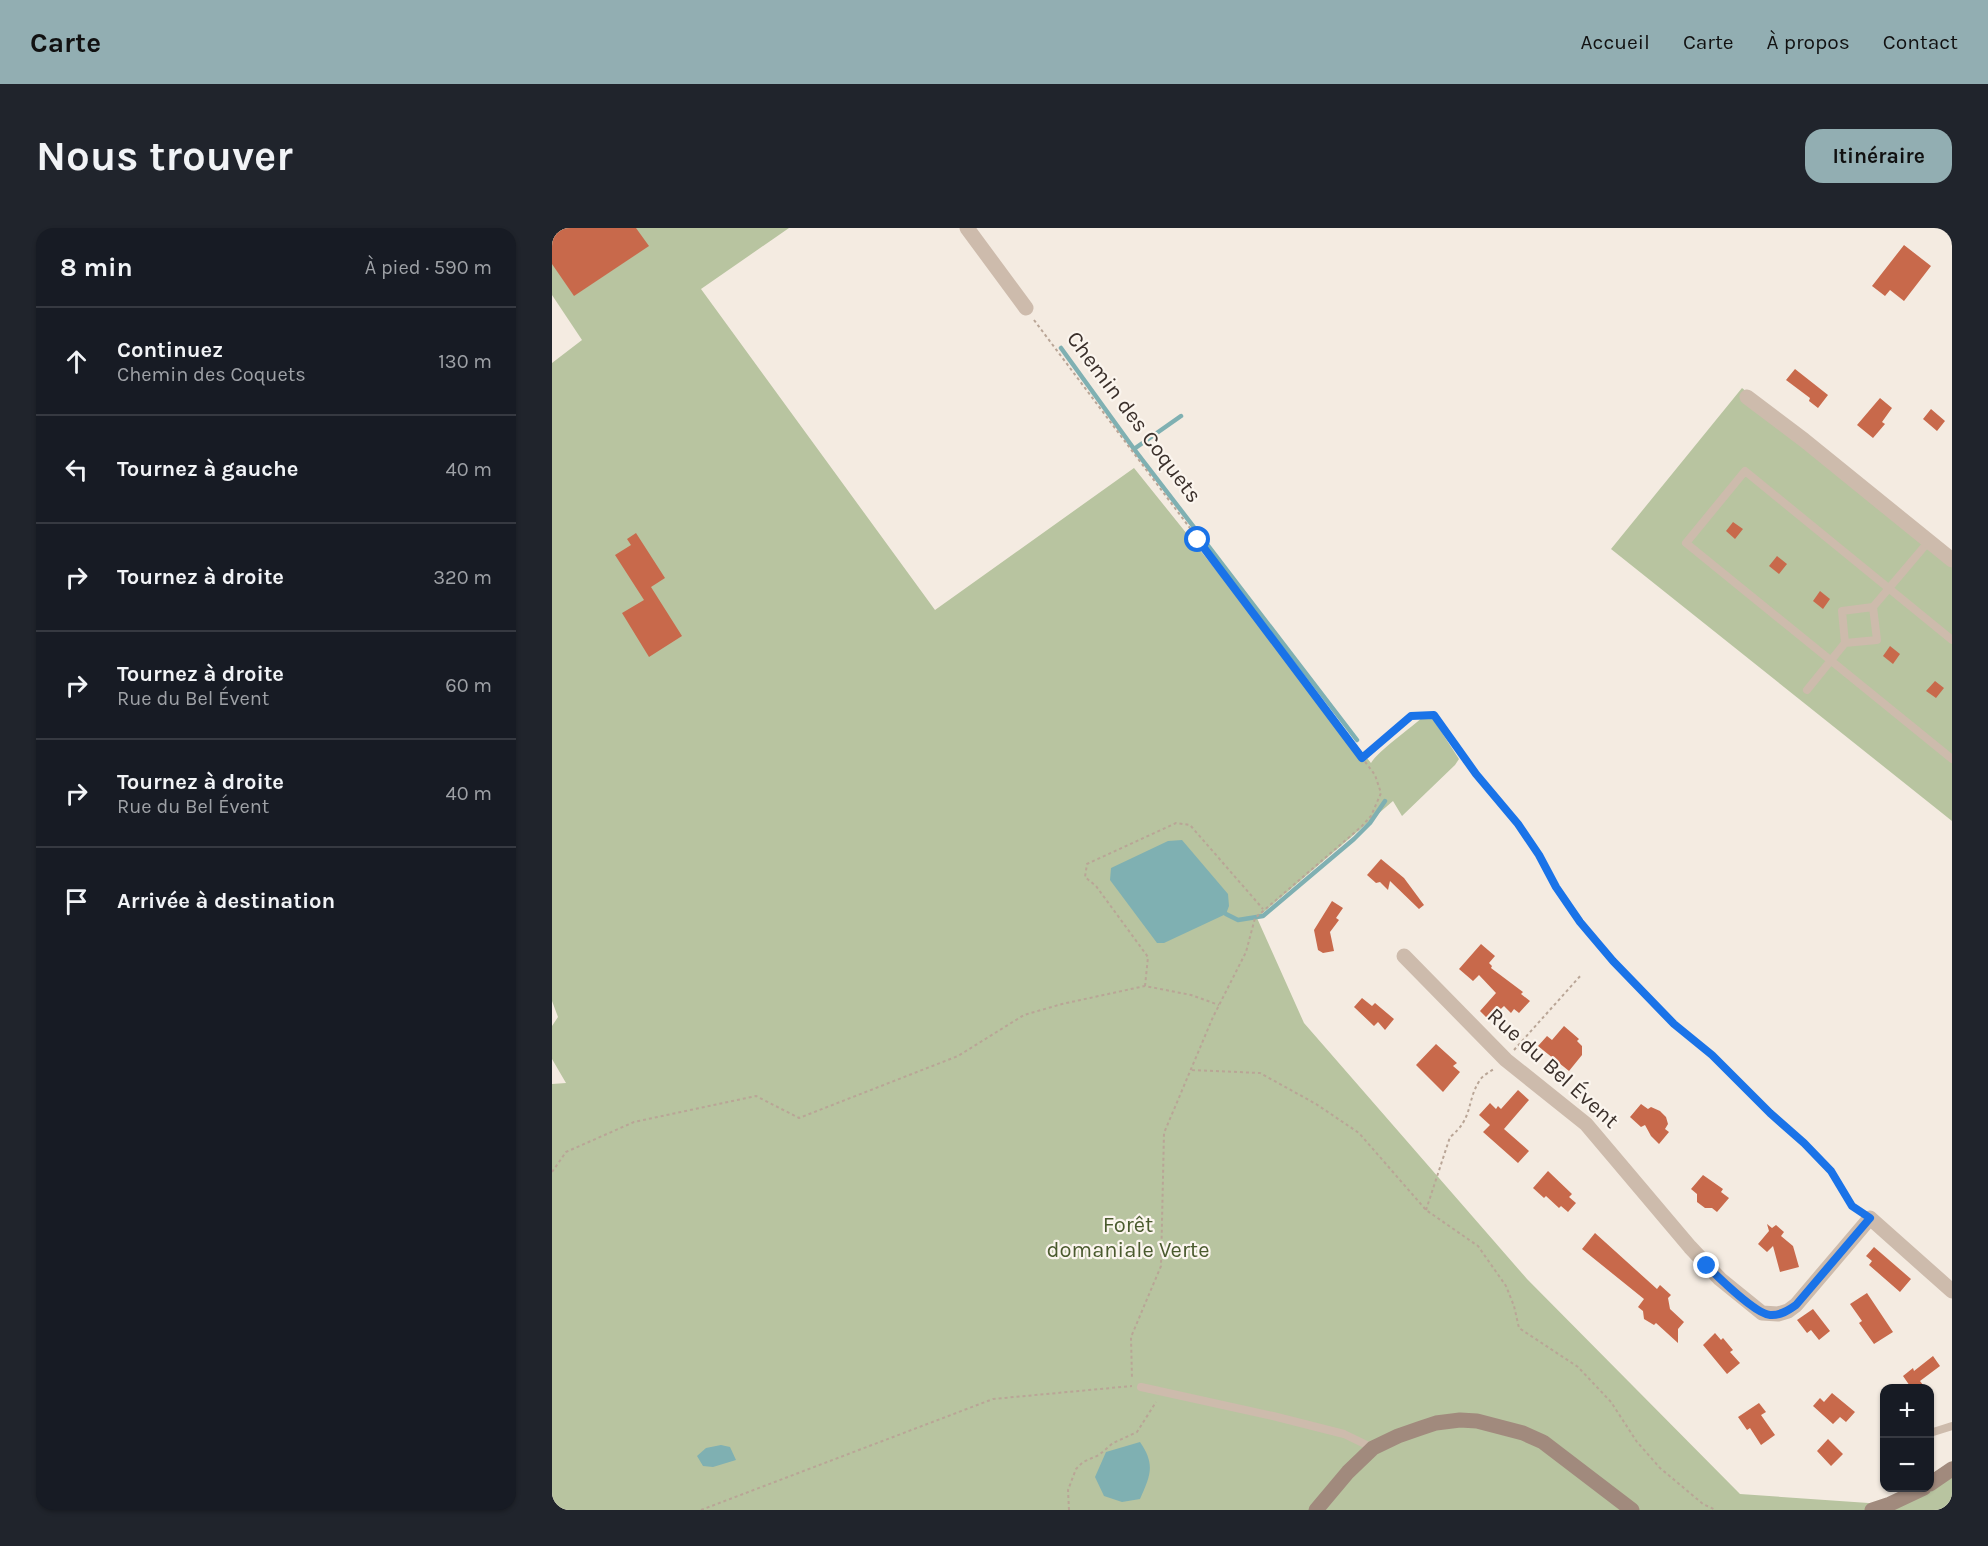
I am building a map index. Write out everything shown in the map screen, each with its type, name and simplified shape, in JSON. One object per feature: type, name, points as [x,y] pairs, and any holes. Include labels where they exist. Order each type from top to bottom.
[{"type":"main road","points":[[1316,1510],[1348,1472],[1373,1448],[1398,1436],[1436,1423],[1460,1420],[1477,1421],[1523,1433],[1543,1442],[1632,1510]]},
{"type":"main road","points":[[1934,1481],[1952,1469]]},
{"type":"main road","points":[[1872,1510],[1914,1492]]},
{"type":"street","points":[[967,228],[1026,308]]},
{"type":"street","points":[[1747,397],[1804,440],[1952,560]]},
{"type":"street","name":"Rue du Bel Évent","points":[[1404,956],[1506,1060],[1586,1124],[1707,1266],[1762,1313],[1778,1314],[1796,1305],[1870,1218]]},
{"type":"street","points":[[1870,1218],[1952,1291]]},
{"type":"lane","points":[[1952,640],[1745,471],[1686,543],[1952,759]]},
{"type":"lane","points":[[1807,690],[1845,643],[1842,611],[1873,607],[1929,541]]},
{"type":"lane","points":[[1845,643],[1877,639],[1873,607]]},
{"type":"lane","points":[[1137,1386],[1344,1434],[1373,1448]]},
{"type":"lane","points":[[1934,1431],[1952,1426]]},
{"type":"path","name":"Chemin des Coquets","points":[[1026,308],[1375,775],[1381,794],[1377,806],[1366,822],[1263,909]]},
{"type":"path","points":[[1362,758],[1411,716],[1434,715],[1476,774],[1518,824],[1580,922],[1613,961],[1674,1024],[1712,1055],[1770,1113],[1804,1143],[1831,1171],[1852,1206],[1870,1218]]},
{"type":"path","points":[[701,1510],[993,1399],[1137,1386],[1131,1337],[1161,1266],[1164,1133],[1219,1005],[1246,951],[1255,918],[1263,909],[1190,825],[1176,822],[1087,864],[1085,877],[1096,886],[1148,957],[1145,986]]},
{"type":"path","points":[[1426,1210],[1450,1137],[1467,1119],[1481,1078],[1506,1060],[1582,974]]},
{"type":"path","points":[[552,1172],[566,1152],[634,1122],[756,1096],[799,1118],[958,1056],[1024,1015],[1145,986],[1219,1005]]},
{"type":"path","points":[[1192,1070],[1260,1073],[1316,1104],[1359,1132],[1426,1210],[1478,1246],[1506,1286],[1519,1328],[1578,1367],[1611,1402],[1637,1442],[1660,1468],[1703,1504],[1716,1510]]},
{"type":"path","points":[[1069,1510],[1068,1490],[1076,1469],[1113,1443],[1137,1432],[1161,1391]]},
{"type":"green space","name":"Forêt domaniale Verte","points":[[552,228],[789,228],[701,289],[935,610],[1134,468],[1371,763],[1387,746],[1424,716],[1431,716],[1459,759],[1455,765],[1402,816],[1393,801],[1257,918],[1304,1023],[1527,1279],[1740,1494],[1883,1504],[1918,1492],[1934,1492],[1934,1472],[1952,1461],[1952,1510],[552,1510],[552,1084],[566,1083],[552,1059],[552,1026],[558,1017],[552,1001],[552,363],[582,340],[552,295]]},
{"type":"green space","points":[[1742,388],[1952,560],[1952,821],[1611,549]]},
{"type":"water","points":[[1182,840],[1228,894],[1229,906],[1226,914],[1164,943],[1157,943],[1110,880],[1111,868],[1168,841]]},
{"type":"water","points":[[1140,1442],[1148,1457],[1150,1470],[1140,1499],[1122,1502],[1104,1496],[1095,1477],[1106,1452]]},
{"type":"water","points":[[721,1445],[730,1447],[736,1460],[713,1467],[703,1466],[697,1456],[706,1448]]},
{"type":"building","points":[[552,228],[636,228],[649,246],[574,296],[552,264]]},
{"type":"building","points":[[1904,245],[1931,266],[1904,301],[1890,290],[1885,296],[1872,286]]},
{"type":"building","points":[[1795,369],[1828,395],[1818,408],[1809,401],[1810,398],[1786,380]]},
{"type":"building","points":[[1880,398],[1892,408],[1882,422],[1885,424],[1873,438],[1857,425]]},
{"type":"building","points":[[1931,409],[1945,421],[1937,431],[1923,419]]},
{"type":"building","points":[[1733,522],[1743,529],[1735,539],[1726,531]]},
{"type":"building","points":[[636,533],[665,578],[651,587],[682,636],[649,657],[622,613],[644,600],[615,555],[631,545],[627,539]]},
{"type":"building","points":[[1777,556],[1787,564],[1779,574],[1769,566]]},
{"type":"building","points":[[1820,591],[1830,599],[1823,609],[1813,601]]},
{"type":"building","points":[[1890,646],[1900,654],[1893,664],[1883,656]]},
{"type":"building","points":[[1935,681],[1944,688],[1936,698],[1926,691]]},
{"type":"building","points":[[1381,859],[1404,878],[1424,905],[1419,909],[1390,881],[1388,890],[1380,882],[1376,883],[1367,875]]},
{"type":"building","points":[[1332,901],[1343,908],[1336,918],[1339,920],[1330,932],[1334,951],[1323,953],[1318,950],[1314,930]]},
{"type":"building","points":[[1481,944],[1495,956],[1489,963],[1491,968],[1523,992],[1521,994],[1530,1001],[1519,1013],[1514,1009],[1511,1013],[1504,1006],[1489,1020],[1480,1011],[1496,993],[1479,975],[1473,981],[1459,969]]},
{"type":"building","points":[[1362,998],[1372,1006],[1375,1003],[1394,1019],[1385,1030],[1378,1022],[1374,1026],[1354,1007]]},
{"type":"building","points":[[1564,1026],[1579,1039],[1577,1041],[1582,1046],[1582,1055],[1569,1071],[1538,1046],[1547,1036],[1552,1040]]},
{"type":"building","points":[[1436,1044],[1457,1063],[1453,1066],[1460,1072],[1443,1092],[1416,1065]]},
{"type":"building","points":[[1518,1090],[1529,1100],[1504,1129],[1529,1151],[1518,1163],[1483,1132],[1490,1125],[1479,1115],[1490,1103],[1496,1109],[1498,1106],[1501,1109]]},
{"type":"building","points":[[1641,1104],[1648,1109],[1651,1107],[1660,1111],[1666,1117],[1668,1124],[1665,1129],[1669,1132],[1659,1144],[1645,1125],[1641,1127],[1630,1117]]},
{"type":"building","points":[[1548,1171],[1572,1194],[1569,1197],[1576,1203],[1568,1212],[1561,1206],[1559,1208],[1546,1196],[1544,1198],[1533,1188]]},
{"type":"building","points":[[1703,1175],[1723,1189],[1721,1192],[1729,1198],[1717,1212],[1697,1202],[1697,1194],[1691,1189]]},
{"type":"building","points":[[1767,1224],[1772,1228],[1776,1225],[1784,1232],[1781,1236],[1793,1246],[1799,1267],[1780,1272],[1773,1246],[1767,1252],[1758,1244],[1769,1231]]},
{"type":"building","points":[[1595,1233],[1657,1289],[1660,1285],[1671,1295],[1668,1298],[1670,1309],[1684,1322],[1678,1329],[1678,1343],[1656,1323],[1654,1325],[1644,1319],[1643,1311],[1638,1307],[1644,1299],[1582,1249]]},
{"type":"building","points":[[1874,1247],[1911,1279],[1900,1292],[1869,1265],[1872,1261],[1866,1256]]},
{"type":"building","points":[[1867,1293],[1893,1332],[1874,1344],[1859,1323],[1862,1321],[1850,1304]]},
{"type":"building","points":[[1813,1309],[1830,1331],[1819,1340],[1811,1330],[1807,1333],[1797,1320]]},
{"type":"building","points":[[1715,1333],[1721,1340],[1723,1338],[1733,1350],[1730,1352],[1740,1363],[1727,1374],[1703,1345]]},
{"type":"building","points":[[1933,1356],[1940,1366],[1920,1381],[1922,1384],[1909,1384],[1903,1376],[1913,1368],[1914,1371]]},
{"type":"building","points":[[1832,1393],[1855,1412],[1846,1422],[1840,1417],[1833,1424],[1813,1406],[1820,1398],[1824,1402]]},
{"type":"building","points":[[1759,1403],[1766,1412],[1761,1415],[1775,1435],[1761,1445],[1750,1428],[1747,1430],[1738,1417]]},
{"type":"building","points":[[1828,1439],[1843,1454],[1831,1466],[1817,1451]]},
{"type":"waterway","points":[[1061,348],[1134,449],[1357,740]]},
{"type":"waterway","points":[[1134,449],[1181,416]]},
{"type":"waterway","points":[[1226,914],[1238,920],[1263,916],[1354,839],[1370,823],[1385,801]]},
{"type":"route","points":[[1198,540],[1362,758],[1411,716],[1434,715],[1476,774],[1518,824],[1580,922],[1613,961],[1674,1024],[1712,1055],[1770,1113],[1804,1143],[1831,1171],[1852,1206],[1870,1218],[1796,1305],[1778,1314],[1762,1313],[1707,1266]]}]
